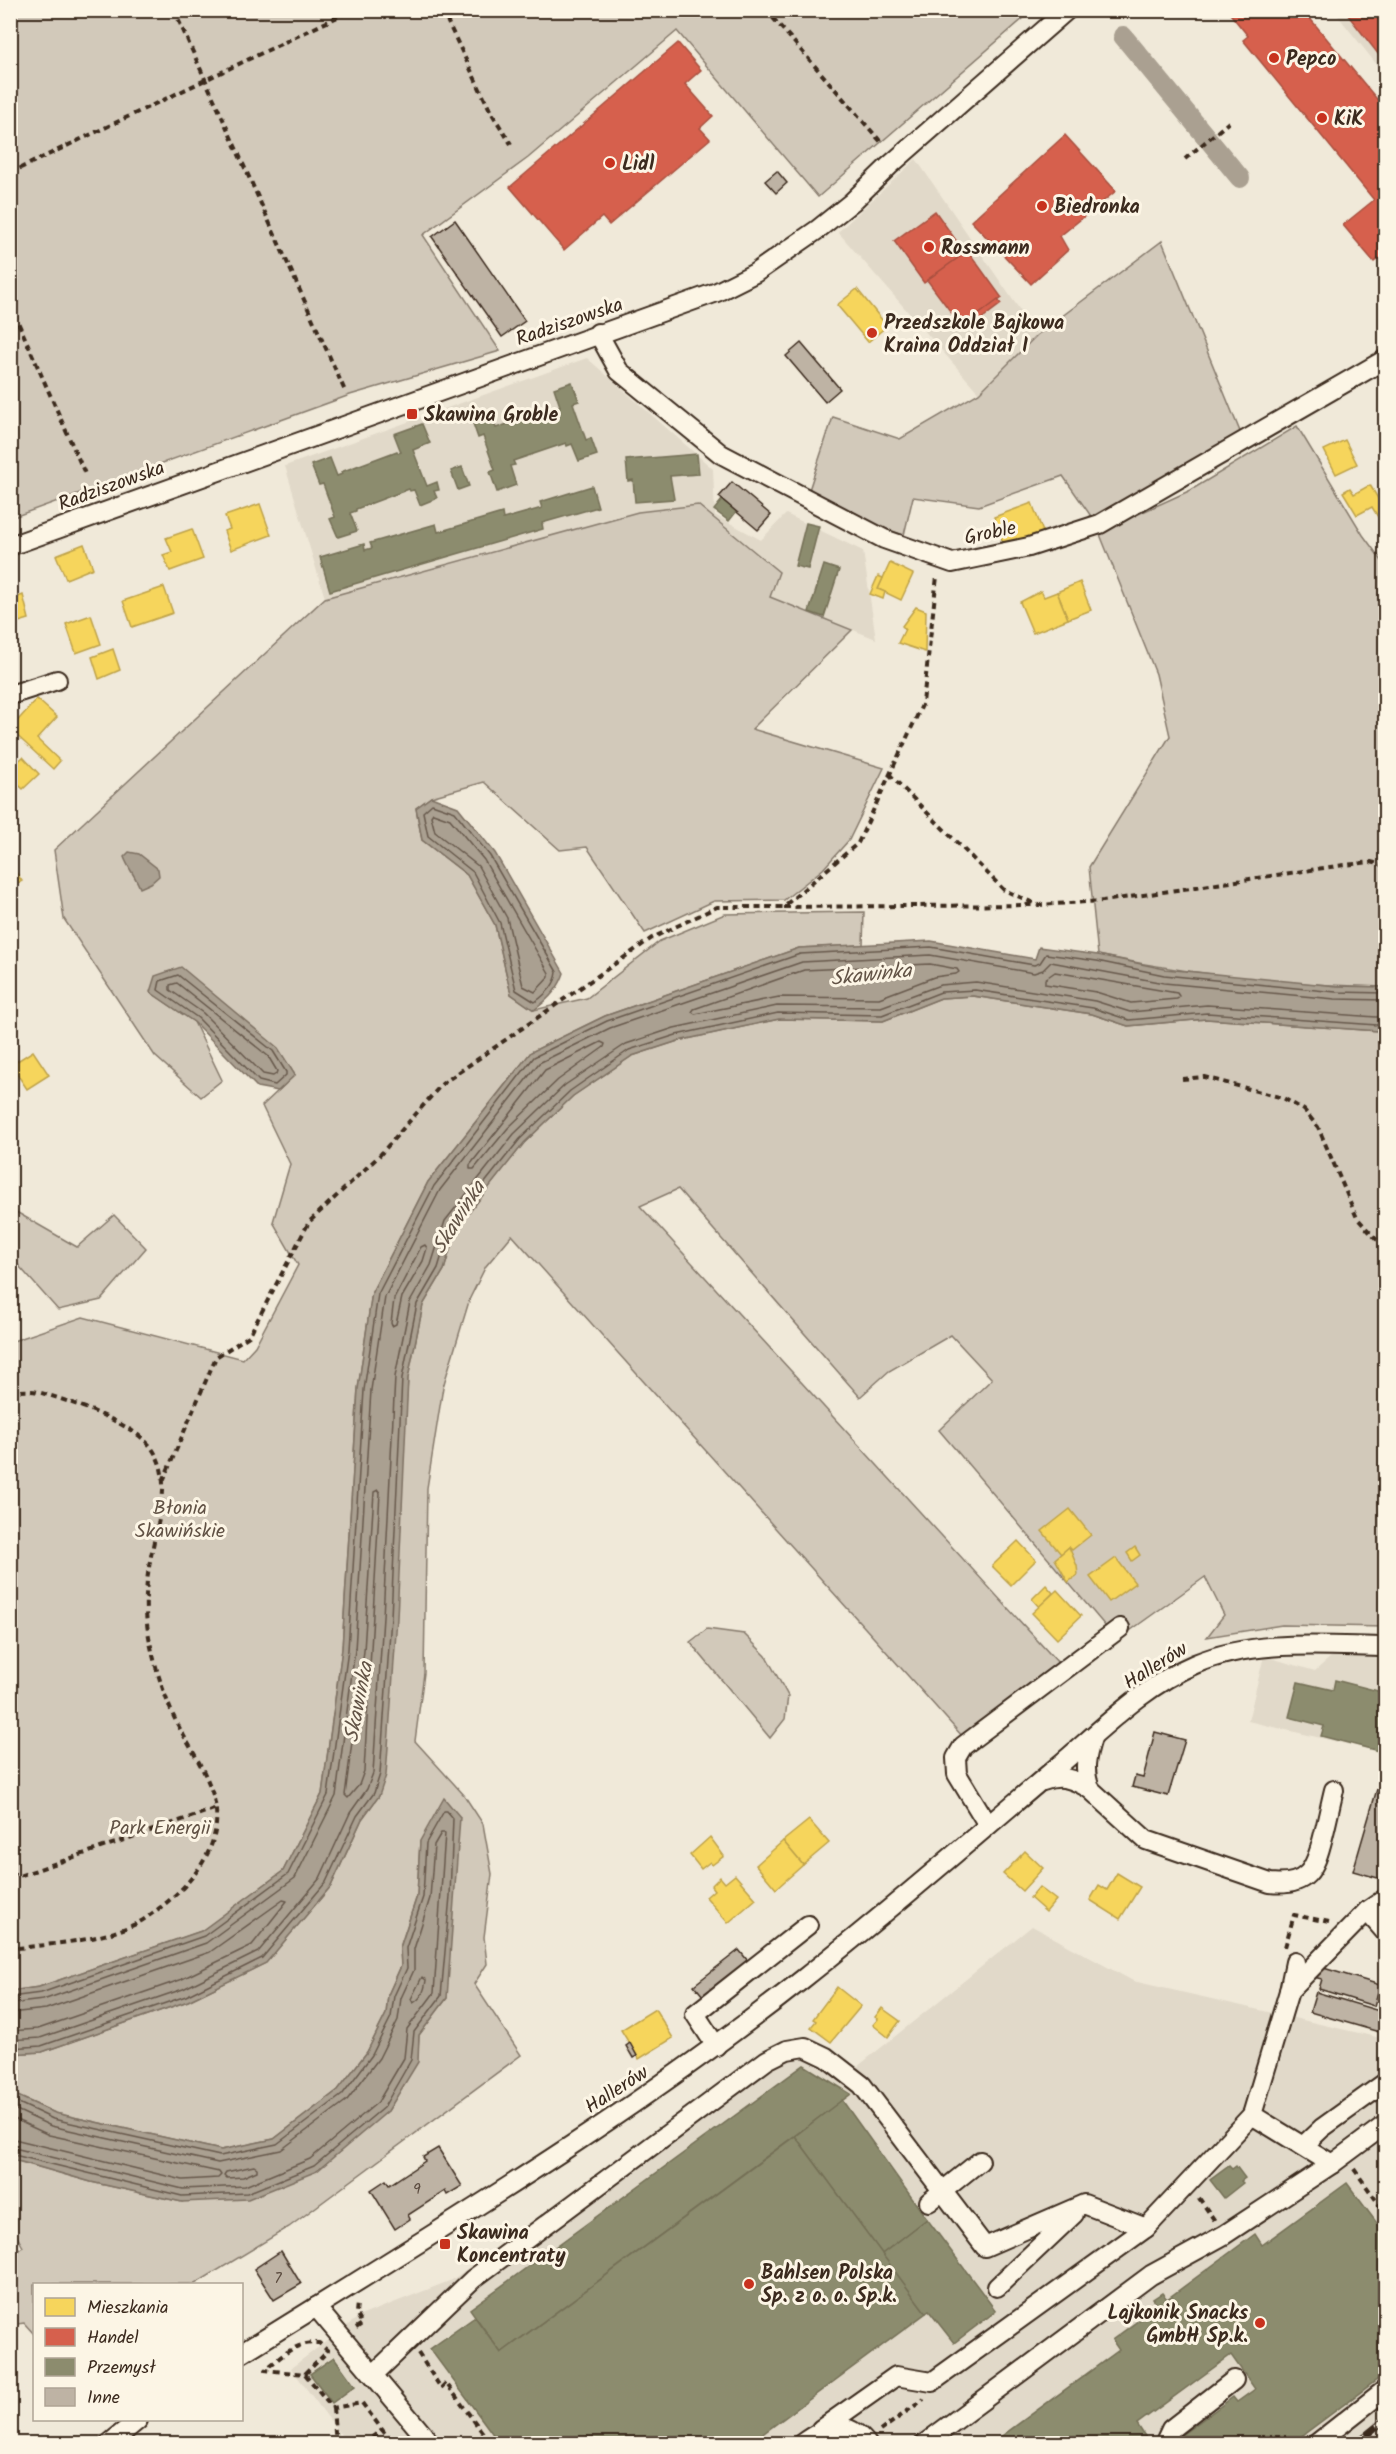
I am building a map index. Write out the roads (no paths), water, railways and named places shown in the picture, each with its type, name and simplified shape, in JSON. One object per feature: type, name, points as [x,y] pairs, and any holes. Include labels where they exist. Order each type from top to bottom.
[{"type":"street","name":"Radziszowska","points":[[10,546],[717,292],[754,273],[791,249],[852,202],[1067,10]]},
{"type":"street","name":"Groble","points":[[598,333],[619,371],[720,454],[884,539],[952,563],[1029,547],[1100,524],[1386,359]]},
{"type":"street","points":[[10,695],[57,680]]},
{"type":"street","points":[[988,1825],[957,1774],[956,1758],[963,1746],[1120,1628]]},
{"type":"street","name":"Hallerów","points":[[243,2352],[439,2231],[666,2083],[858,1936],[1144,1694],[1170,1677],[1193,1665],[1219,1656],[1273,1646],[1386,1647]]},
{"type":"street","points":[[1090,1789],[1084,1775],[1092,1738]]},
{"type":"street","points":[[1039,1783],[1051,1778],[1063,1777],[1076,1780],[1090,1789],[1146,1839],[1270,1883],[1285,1885],[1299,1881],[1311,1872],[1318,1861],[1334,1790]]},
{"type":"street","points":[[1289,1991],[1367,1911],[1386,1898]]},
{"type":"street","points":[[1367,1911],[1386,1933]]},
{"type":"street","points":[[716,2046],[695,2014],[808,1925]]},
{"type":"street","points":[[801,2444],[896,2376],[932,2382],[1146,2228],[1252,2115],[1289,1991],[1294,1962]]},
{"type":"street","points":[[379,2379],[473,2279],[767,2060],[787,2050],[805,2048],[826,2057],[862,2085],[936,2197],[984,2247],[1084,2204],[1146,2228]]},
{"type":"street","points":[[1303,2146],[1322,2128],[1386,2082]]},
{"type":"street","points":[[1252,2115],[1332,2164]]},
{"type":"street","points":[[924,2444],[1151,2275],[1224,2235],[1332,2164],[1386,2124]]},
{"type":"street","points":[[936,2197],[980,2161]]},
{"type":"street","points":[[997,2287],[1084,2204]]},
{"type":"street","points":[[316,2307],[379,2379],[431,2444]]},
{"type":"street","points":[[1164,2444],[1171,2429],[1234,2380]]},
{"type":"street","points":[[1316,2444],[1386,2389]]},
{"type":"street","points":[[109,2444],[137,2421]]},
{"type":"street","points":[[821,2429],[842,2426],[863,2439]]},
{"type":"water","points":[[431,797],[458,807],[495,853],[564,973],[552,994],[534,1010],[511,994],[495,925],[467,875],[422,840],[416,808]]},
{"type":"water","points":[[129,852],[139,854],[158,869],[159,876],[140,888],[124,857]]},
{"type":"water","name":"Skawinka","points":[[931,941],[1035,959],[1039,947],[1098,955],[1165,969],[1337,986],[1385,987],[1385,1028],[1379,1031],[1206,1019],[1128,1026],[1092,1014],[973,996],[941,998],[883,1021],[779,1019],[678,1041],[632,1056],[573,1096],[524,1143],[456,1229],[444,1270],[423,1305],[408,1378],[397,1618],[386,1775],[379,1796],[362,1819],[331,1886],[266,1963],[188,2001],[42,2052],[11,2054],[11,1991],[39,1987],[201,1931],[283,1871],[322,1794],[342,1649],[358,1389],[372,1292],[428,1182],[531,1052],[605,1016],[799,948]]},
{"type":"water","points":[[181,967],[278,1048],[295,1075],[278,1091],[257,1087],[194,1022],[150,992],[155,976]]},
{"type":"water","points":[[444,1798],[460,1817],[447,1998],[419,2035],[418,2062],[388,2111],[317,2171],[248,2199],[182,2202],[91,2182],[11,2159],[11,2093],[55,2113],[221,2150],[274,2139],[338,2090],[367,2052],[386,2014],[388,1995],[401,1966],[400,1948],[417,1896],[420,1841]]},
{"type":"waterway","points":[[1123,36],[1240,178]]},
{"type":"railway","points":[[1355,2444],[1386,2419]]},
{"type":"place","name":"Pepco","points":[[1274,58]]},
{"type":"place","name":"KiK","points":[[1322,118]]},
{"type":"place","name":"Lidl","points":[[610,163]]},
{"type":"place","name":"Biedronka","points":[[1042,206]]},
{"type":"place","name":"Rossmann","points":[[929,247]]},
{"type":"place","name":"Przedszkole Bajkowa Kraina Oddział I","points":[[872,333]]},
{"type":"place","name":"Skawina Groble","points":[[412,414]]},
{"type":"place","name":"Skawina Koncentraty","points":[[445,2244]]},
{"type":"place","name":"Bahlsen Polska Sp. z o. o. Sp.k.","points":[[749,2284]]},
{"type":"place","name":"Lajkonik Snacks GmbH Sp.k.","points":[[1260,2323]]},
{"type":"park label","name":"Błonia Skawińskie","points":[[180,1518]]},
{"type":"park label","name":"Park Energii","points":[[160,1827]]}]
